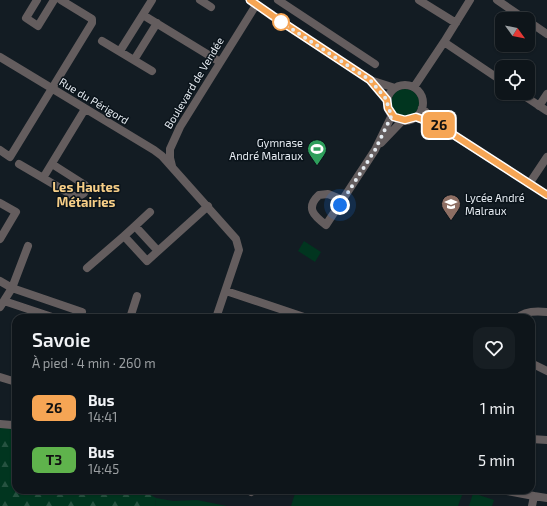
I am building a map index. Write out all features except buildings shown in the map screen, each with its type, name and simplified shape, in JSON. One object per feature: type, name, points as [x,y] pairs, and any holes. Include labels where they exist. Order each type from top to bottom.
[{"type":"street","points":[[37,0],[26,18],[38,26],[54,0]]},
{"type":"street","points":[[0,150],[10,157],[92,23],[92,19],[61,0]]},
{"type":"street","points":[[120,51],[152,0]]},
{"type":"street","points":[[200,0],[211,7]]},
{"type":"street","points":[[278,0],[375,64]]},
{"type":"street","points":[[419,0],[456,23]]},
{"type":"street","points":[[414,87],[470,0]]},
{"type":"street","points":[[497,0],[515,12]]},
{"type":"street","points":[[253,3],[370,80],[395,88]]},
{"type":"street","name":"Boulevard de Vendée","points":[[173,168],[170,158],[170,149],[174,139],[253,3]]},
{"type":"street","points":[[143,15],[220,62]]},
{"type":"street","points":[[134,60],[157,24]]},
{"type":"street","points":[[535,26],[547,34]]},
{"type":"street","points":[[102,41],[152,71]]},
{"type":"street","points":[[444,42],[495,76]]},
{"type":"street","name":"Rue du Périgord","points":[[0,57],[154,150],[173,168]]},
{"type":"street","points":[[370,80],[387,100],[388,108],[392,115],[403,120],[411,119],[416,117],[422,108],[421,96],[414,87],[405,85],[395,88],[387,100]]},
{"type":"street","points":[[539,106],[547,94]]},
{"type":"street","points":[[530,100],[547,111]]},
{"type":"street","points":[[43,178],[85,108]]},
{"type":"street","points":[[422,108],[440,126],[547,195]]},
{"type":"street","points":[[343,200],[375,150],[392,115]]},
{"type":"street","points":[[416,117],[440,126]]},
{"type":"street","points":[[375,150],[403,120]]},
{"type":"street","points":[[530,184],[547,158]]},
{"type":"street","points":[[19,164],[76,198],[84,193],[85,185],[52,164]]},
{"type":"street","points":[[173,168],[236,239],[239,250],[217,314]]},
{"type":"street","points":[[0,203],[16,212],[0,239]]},
{"type":"street","points":[[124,236],[147,261],[208,206]]},
{"type":"street","points":[[87,268],[150,212]]},
{"type":"street","points":[[135,226],[158,251]]},
{"type":"street","points":[[28,246],[12,288],[2,304],[40,314]]},
{"type":"street","points":[[0,281],[12,288],[82,312]]},
{"type":"street","points":[[226,291],[288,314]]},
{"type":"street","points":[[131,314],[137,296]]},
{"type":"street","points":[[52,314],[56,303]]},
{"type":"street","points":[[524,314],[530,312],[547,312]]},
{"type":"street","points":[[535,364],[547,371]]},
{"type":"street","points":[[0,377],[12,381]]},
{"type":"street","points":[[0,424],[12,425]]},
{"type":"street","points":[[535,439],[547,440]]},
{"type":"street","points":[[524,494],[547,498]]},
{"type":"street","points":[[532,506],[534,496]]},
{"type":"green space","points":[[405,89],[415,93],[419,103],[415,113],[405,117],[395,113],[391,103],[395,93]]},
{"type":"green space","points":[[304,241],[321,252],[315,262],[298,251]]},
{"type":"green space","points":[[0,427],[12,429],[12,494],[150,494],[156,498],[155,506],[0,506]]},
{"type":"green space","points":[[295,494],[462,494],[458,506],[291,506]]},
{"type":"green space","points":[[473,494],[494,500],[492,506],[469,506]]},
{"type":"green space","points":[[156,498],[173,501],[197,500],[227,506],[155,506]]},
{"type":"bus line","name":"26","points":[[250,0],[370,80],[387,100],[388,108],[394,117],[400,120],[405,120],[416,117],[440,126],[547,195]]},
{"type":"place","name":"Gymnase André Malraux","points":[[317,166]]},
{"type":"place","name":"Lycée André Malraux","points":[[451,221]]},
{"type":"district","name":"Les Hautes Métairies","points":[[86,194]]},
{"type":"route","points":[[281,22],[370,80],[387,100],[388,108],[392,115],[375,150],[340,205]]}]
